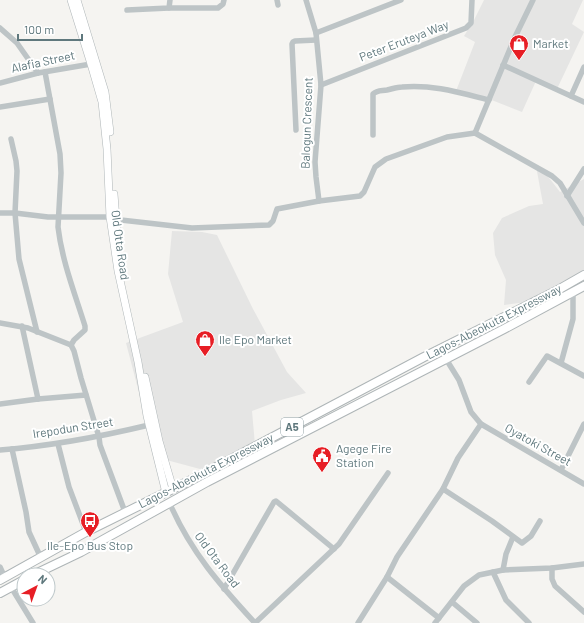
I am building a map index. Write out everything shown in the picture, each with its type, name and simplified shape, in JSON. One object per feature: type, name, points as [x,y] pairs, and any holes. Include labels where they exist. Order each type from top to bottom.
[{"type":"highway","name":"Lagos-Abeokuta Expressway","points":[[2,579],[86,532],[170,491],[417,360],[556,291],[584,275]]},
{"type":"highway","name":"Lagos-Abeokuta Expressway","points":[[49,567],[170,504],[207,482],[584,286]]},
{"type":"highway","points":[[0,593],[16,584]]},
{"type":"main road","name":"Old Otta Road","points":[[71,0],[99,91],[104,116],[112,218],[122,271],[170,491]]},
{"type":"main road","name":"Old Otta Road","points":[[77,0],[97,64],[108,106],[112,154],[112,218]]},
{"type":"main road","points":[[112,218],[118,272],[138,362],[149,425],[170,491]]},
{"type":"street","points":[[169,8],[170,0]]},
{"type":"street","points":[[127,10],[218,8],[223,4],[224,0]]},
{"type":"street","name":"Balogun Crescent","points":[[306,0],[316,34],[321,85],[316,162],[319,201]]},
{"type":"street","points":[[316,34],[401,0]]},
{"type":"street","name":"Peter Eruteya Way","points":[[321,85],[466,28],[471,23],[472,0]]},
{"type":"street","points":[[475,133],[503,65],[533,0]]},
{"type":"street","points":[[0,28],[17,43],[38,73]]},
{"type":"street","points":[[296,130],[292,44],[295,41],[316,40]]},
{"type":"street","name":"Alafia Street","points":[[0,83],[38,73],[91,64]]},
{"type":"street","points":[[503,65],[584,102]]},
{"type":"street","points":[[571,96],[584,67]]},
{"type":"street","points":[[45,72],[60,154],[58,227],[63,251],[85,326],[85,330],[74,340],[71,345]]},
{"type":"street","points":[[373,135],[373,94],[380,90],[408,86],[430,88],[455,91],[489,100]]},
{"type":"street","points":[[0,107],[50,99]]},
{"type":"street","points":[[0,213],[15,213],[48,217],[112,218],[192,228],[269,226],[273,221],[277,209],[319,201],[360,196],[364,192],[376,167],[386,159],[447,138],[475,133],[552,176],[560,183],[584,223]]},
{"type":"street","points":[[11,139],[17,171],[15,213],[20,265],[38,332]]},
{"type":"street","points":[[567,196],[584,169]]},
{"type":"street","points":[[562,363],[573,319],[573,292]]},
{"type":"street","points":[[0,323],[22,326],[71,345],[108,470],[125,512]]},
{"type":"street","points":[[22,326],[38,399]]},
{"type":"street","points":[[529,382],[547,356],[584,376]]},
{"type":"street","points":[[358,623],[405,545],[443,489],[458,458],[481,424],[471,412],[459,380],[446,359]]},
{"type":"street","points":[[0,404],[86,395]]},
{"type":"street","name":"Oyatoki Street","points":[[481,424],[584,484]]},
{"type":"street","points":[[561,470],[584,424]]},
{"type":"street","name":"Irepodun Street","points":[[0,450],[58,444],[99,437],[149,425]]},
{"type":"street","points":[[58,444],[69,487],[86,532]]},
{"type":"street","points":[[12,449],[29,532],[41,558]]},
{"type":"street","points":[[255,623],[334,549],[388,473]]},
{"type":"street","points":[[443,489],[522,542],[531,536],[540,521]]},
{"type":"street","points":[[224,589],[276,500],[334,549]]},
{"type":"street","name":"Old Ota Road","points":[[170,504],[182,531],[196,553],[224,589],[255,623]]},
{"type":"street","points":[[503,570],[506,554],[513,537]]},
{"type":"street","points":[[387,577],[437,621],[464,586],[476,577],[503,570],[552,568],[584,564]]},
{"type":"street","points":[[0,567],[2,579]]},
{"type":"street","points":[[552,568],[552,579],[555,586],[584,612]]},
{"type":"street","points":[[493,572],[506,600],[529,623]]},
{"type":"street","points":[[11,587],[33,623]]},
{"type":"street","points":[[452,602],[477,623]]},
{"type":"shaded area","name":"Market","points":[[484,0],[583,0],[572,24],[584,32],[556,91],[536,81],[522,112],[489,99],[456,91],[475,42],[464,36]]},
{"type":"shaded area","points":[[536,166],[550,179],[560,192],[584,179],[584,270],[526,302],[504,305],[506,280],[495,255],[493,233],[502,218],[529,206],[543,204]]},
{"type":"shaded area","name":"Ile Epo Market","points":[[172,231],[202,232],[217,235],[253,309],[287,372],[306,393],[281,400],[252,411],[255,445],[200,469],[159,458],[155,454],[126,343],[183,322],[168,274]]},
{"type":"place","name":"Market","points":[[519,61]]},
{"type":"place","name":"Ile Epo Market","points":[[205,357]]},
{"type":"place","name":"Agege Fire Station","points":[[322,473]]},
{"type":"place","name":"Ile-Epo Bus Stop","points":[[90,538]]}]
